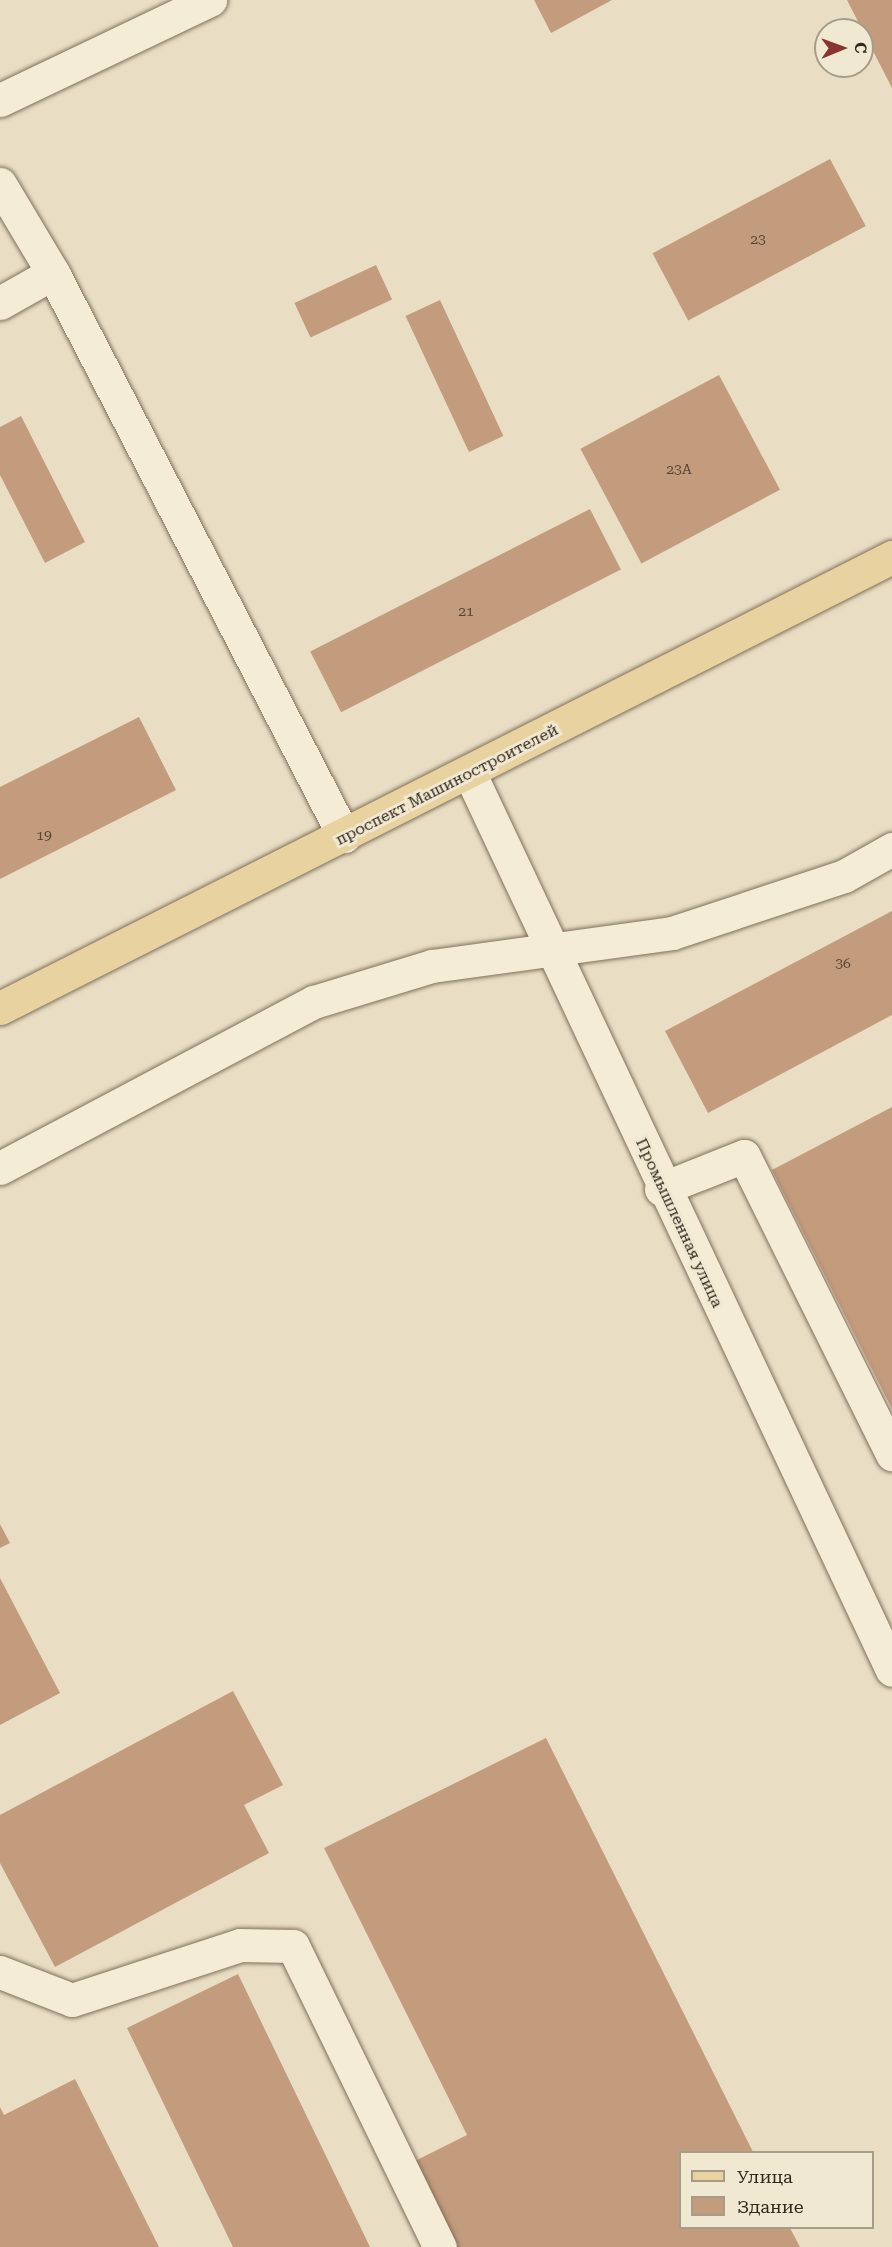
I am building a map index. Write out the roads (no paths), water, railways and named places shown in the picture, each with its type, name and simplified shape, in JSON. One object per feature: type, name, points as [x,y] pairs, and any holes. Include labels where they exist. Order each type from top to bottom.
[{"type":"main road","name":"проспект Машиностроителей","points":[[0,1008],[470,774],[892,557]]},
{"type":"street","points":[[0,100],[176,9],[210,0]]},
{"type":"street","points":[[0,184],[53,273],[344,836]]},
{"type":"street","points":[[0,303],[53,273]]},
{"type":"street","name":"Промышленная улица","points":[[470,774],[555,950],[662,1188],[892,1670]]},
{"type":"street","points":[[0,1168],[314,1002],[432,966],[672,933],[844,876],[892,849]]},
{"type":"street","points":[[662,1188],[744,1156],[892,1454]]},
{"type":"street","points":[[0,1972],[72,2000],[240,1944],[293,1946],[440,2247]]}]
